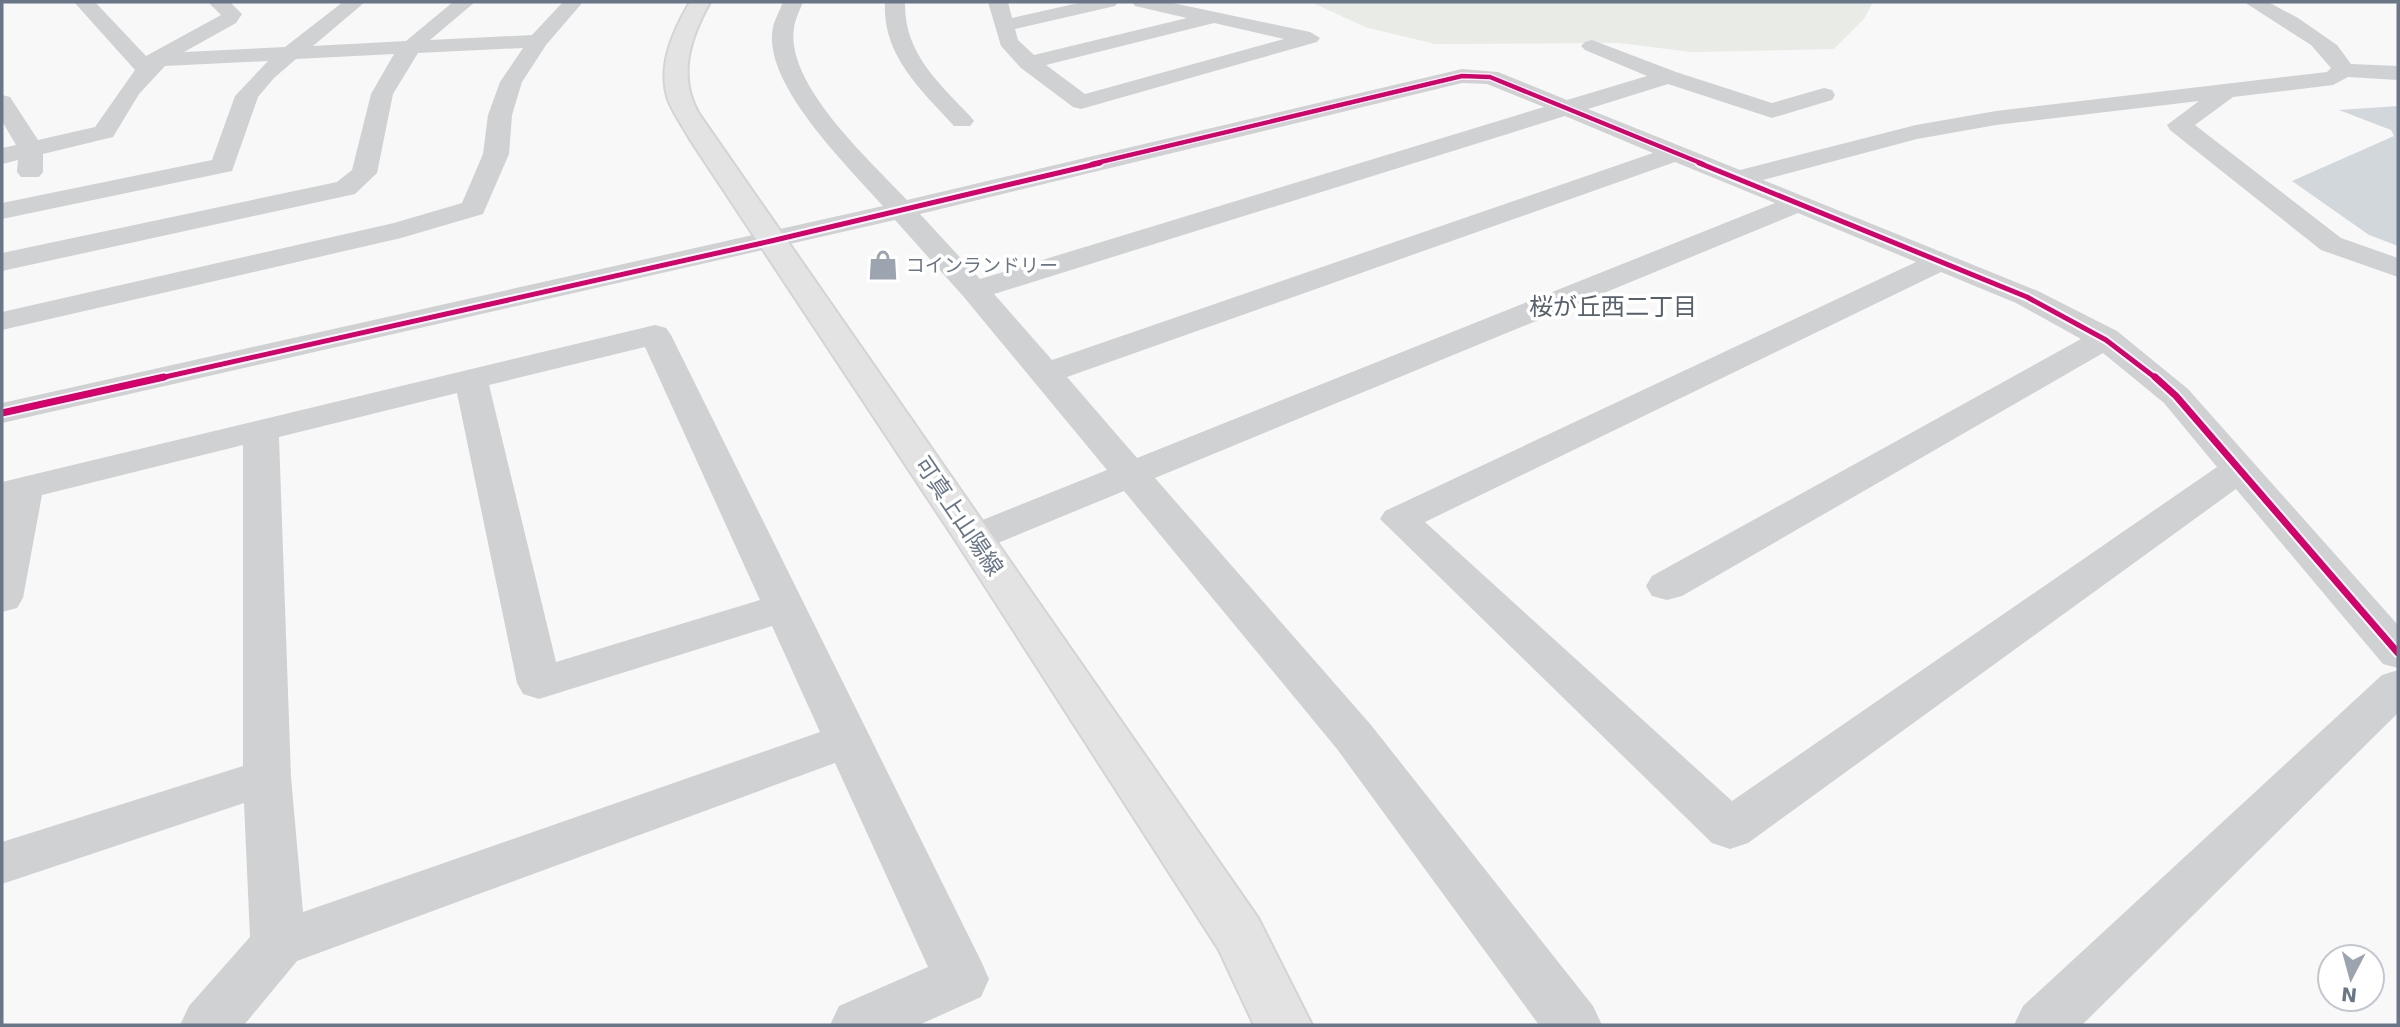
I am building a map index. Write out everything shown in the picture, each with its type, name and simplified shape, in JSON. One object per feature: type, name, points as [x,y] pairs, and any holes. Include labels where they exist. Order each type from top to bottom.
[{"type":"main road","name":"可真上山陽線","points":[[701,2],[687,24],[678,50],[679,96],[704,141],[1239,935],[1283,1025]]},
{"type":"street","points":[[84,2],[150,65],[286,54],[538,41]]},
{"type":"street","points":[[2,156],[104,132],[123,97],[150,65],[229,19],[232,14],[218,2]]},
{"type":"street","points":[[15,208],[223,166],[247,96],[286,54],[355,2]]},
{"type":"street","points":[[12,289],[346,188],[364,173],[371,120],[385,80],[410,48],[465,2]]},
{"type":"street","points":[[12,289],[388,233],[473,208],[496,154],[500,115],[511,82],[538,41],[573,2]]},
{"type":"street","points":[[793,2],[783,29],[788,60],[799,91],[828,129],[900,211],[974,290],[1354,737],[1573,1025]]},
{"type":"street","points":[[895,2],[892,22],[907,59],[962,121]]},
{"type":"street","points":[[998,2],[1009,42],[1029,63],[1081,102],[1310,38],[1142,2]]},
{"type":"street","points":[[1003,26],[1108,2]]},
{"type":"street","points":[[2254,2],[2318,40],[2341,62],[2343,70]]},
{"type":"street","points":[[1029,63],[1215,17]]},
{"type":"street","points":[[1592,46],[1668,77],[1772,111],[1824,95]]},
{"type":"street","points":[[1739,178],[1916,132],[1996,118],[2333,78],[2343,70],[2398,73]]},
{"type":"street","points":[[2,413],[900,211],[1462,76],[1490,77],[2027,297],[2106,338],[2148,368],[2240,468],[2398,653]]},
{"type":"street","points":[[974,290],[1668,77]]},
{"type":"street","points":[[2228,92],[2179,125],[2331,244],[2398,268]]},
{"type":"street","points":[[2,102],[30,149],[15,208],[12,289]]},
{"type":"street","points":[[1044,374],[1677,153]]},
{"type":"street","points":[[974,538],[1799,203]]},
{"type":"street","points":[[1941,261],[1398,519],[1730,829],[2240,468]]},
{"type":"street","points":[[2,598],[14,490],[655,335],[961,979],[859,1025]]},
{"type":"street","points":[[1667,586],[2106,338]]},
{"type":"street","points":[[471,378],[539,682],[786,607]]},
{"type":"street","points":[[261,429],[267,777],[278,944]]},
{"type":"street","points":[[2042,1025],[2398,686]]},
{"type":"street","points":[[209,1025],[278,944],[848,740]]},
{"type":"street","points":[[2,863],[267,777]]},
{"type":"shaded area","points":[[1311,2],[1873,2],[1864,19],[1834,49],[1692,52],[1619,43],[1435,44],[1365,27]]},
{"type":"shaded area","points":[[2398,106],[2398,246],[2369,235],[2292,181],[2394,136],[2391,130],[2339,110]]},
{"type":"cycle path","points":[[2,413],[771,241],[1462,76],[1490,77],[2027,297],[2106,340],[2141,365],[2176,396],[2398,653]]},
{"type":"place","name":"コインランドリー","points":[[883,265]]},
{"type":"district","name":"桜が丘西二丁目","points":[[1613,307]]}]
